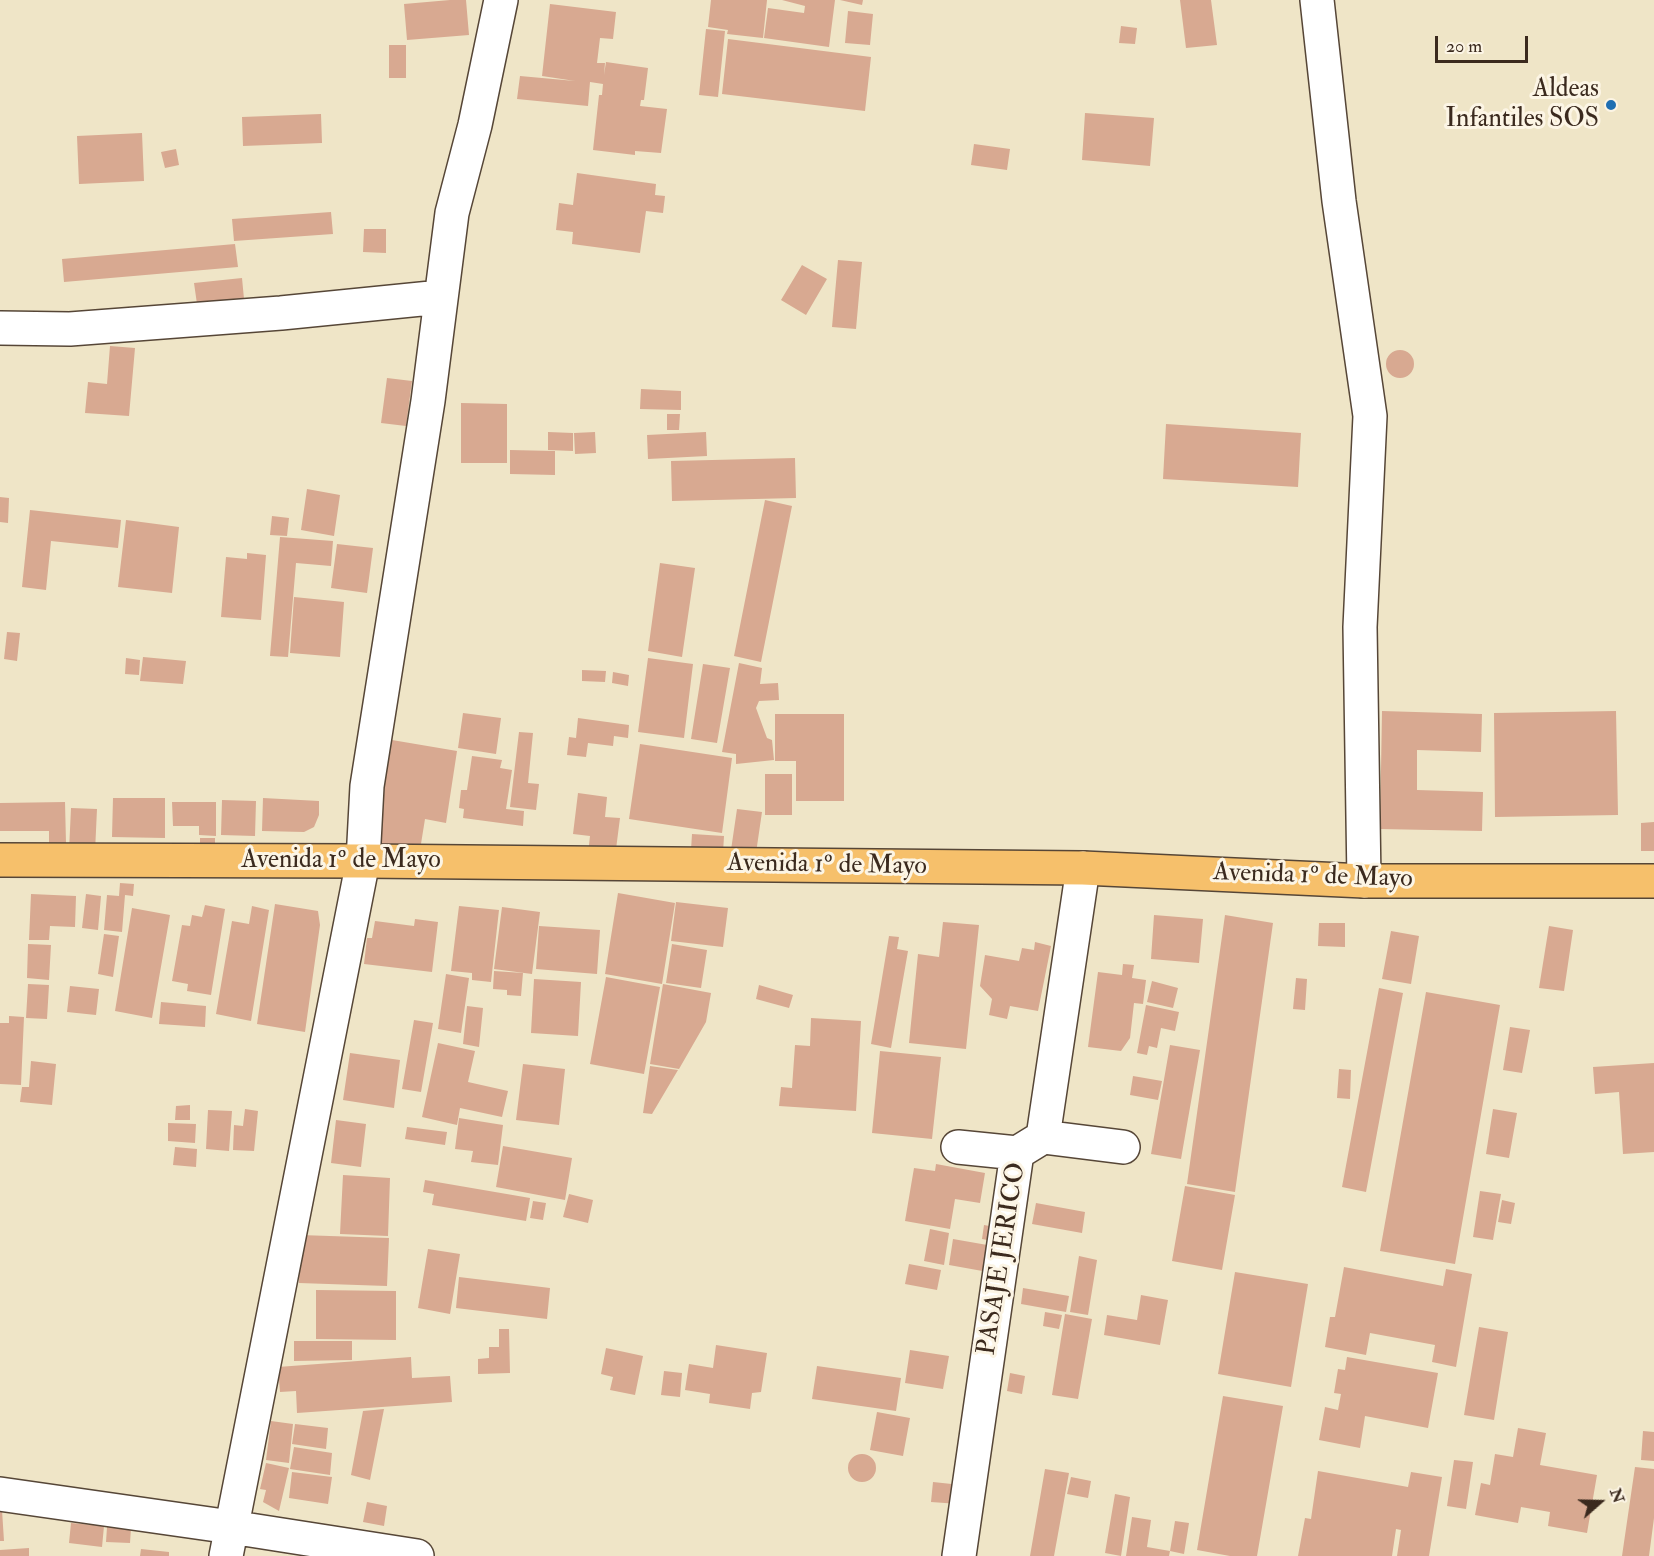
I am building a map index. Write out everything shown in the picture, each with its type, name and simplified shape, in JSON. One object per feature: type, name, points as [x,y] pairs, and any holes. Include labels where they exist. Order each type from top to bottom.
[{"type":"main road","name":"Avenida 1º de Mayo","points":[[0,860],[1083,868],[1364,881],[1654,880]]},
{"type":"street","points":[[228,1541],[363,861],[367,786],[428,401],[452,213],[475,125],[501,0]]},
{"type":"street","points":[[1317,0],[1339,201],[1370,416],[1360,627],[1364,881]]},
{"type":"street","points":[[0,328],[70,329],[269,314],[441,297]]},
{"type":"street","name":"PASAJE JERICO","points":[[959,1556],[1030,1145],[1083,868]]},
{"type":"street","points":[[958,1147],[1030,1145],[1123,1148]]},
{"type":"street","points":[[0,1494],[228,1541],[417,1556]]},
{"type":"building","points":[[466,0],[469,35],[407,40],[404,4]]},
{"type":"building","points":[[711,0],[767,0],[763,38],[727,34],[728,30],[708,27]]},
{"type":"building","points":[[782,0],[835,0],[829,47],[764,38],[768,8],[804,13],[805,6]]},
{"type":"building","points":[[840,0],[863,0],[862,5]]},
{"type":"building","points":[[1180,0],[1211,0],[1217,45],[1186,48]]},
{"type":"building","points":[[550,4],[616,12],[613,39],[600,38],[597,63],[605,63],[604,75],[606,62],[648,68],[644,100],[641,100],[640,106],[667,109],[661,153],[635,151],[635,155],[593,150],[599,95],[602,95],[603,84],[590,82],[588,106],[517,99],[520,76],[575,81],[542,76]]},
{"type":"building","points":[[848,11],[873,14],[870,45],[845,43]]},
{"type":"building","points":[[1121,26],[1137,28],[1135,44],[1119,43]]},
{"type":"building","points":[[706,29],[725,31],[718,97],[699,95]]},
{"type":"building","points":[[728,39],[871,57],[865,111],[722,94]]},
{"type":"building","points":[[389,45],[406,45],[406,78],[389,78]]},
{"type":"building","points":[[1085,113],[1154,118],[1150,166],[1082,160]]},
{"type":"building","points":[[321,114],[322,143],[243,146],[242,117]]},
{"type":"building","points":[[142,133],[144,181],[79,184],[77,136]]},
{"type":"building","points":[[974,144],[1010,149],[1007,170],[971,165]]},
{"type":"building","points":[[176,149],[179,165],[165,168],[161,152]]},
{"type":"building","points":[[577,173],[656,184],[655,195],[665,196],[663,213],[646,211],[640,253],[572,244],[573,232],[556,230],[559,203],[573,205]]},
{"type":"building","points":[[331,212],[333,234],[234,241],[232,219]]},
{"type":"building","points":[[364,229],[386,229],[386,253],[363,252]]},
{"type":"building","points":[[235,244],[238,267],[64,282],[62,259]]},
{"type":"building","points":[[838,260],[862,262],[856,329],[832,327]]},
{"type":"building","points":[[802,265],[827,279],[806,315],[781,300]]},
{"type":"building","points":[[242,278],[244,299],[197,304],[194,283]]},
{"type":"building","points":[[110,346],[135,348],[129,416],[85,413],[88,382],[107,384]]},
{"type":"building","points":[[1400,350],[1410,354],[1414,364],[1410,374],[1400,378],[1390,374],[1386,364],[1390,354]]},
{"type":"building","points":[[387,378],[412,381],[406,426],[381,423]]},
{"type":"building","points":[[641,389],[681,391],[681,410],[640,409]]},
{"type":"building","points":[[461,403],[507,404],[507,463],[461,463]]},
{"type":"building","points":[[667,414],[680,414],[679,430],[667,430]]},
{"type":"building","points":[[1166,424],[1301,433],[1298,487],[1163,479]]},
{"type":"building","points":[[548,432],[573,433],[573,451],[548,450]]},
{"type":"building","points":[[595,432],[596,453],[575,454],[574,433]]},
{"type":"building","points":[[706,432],[707,456],[648,459],[647,435]]},
{"type":"building","points":[[510,450],[555,451],[555,475],[510,474]]},
{"type":"building","points":[[795,458],[796,498],[672,501],[671,461]]},
{"type":"building","points":[[307,489],[340,495],[334,536],[301,530]]},
{"type":"building","points":[[0,497],[9,498],[8,523],[0,522]]},
{"type":"building","points":[[765,500],[792,506],[761,662],[734,656]]},
{"type":"building","points":[[30,510],[121,520],[118,548],[51,541],[46,590],[22,587]]},
{"type":"building","points":[[272,516],[289,518],[287,536],[270,535]]},
{"type":"building","points":[[126,520],[179,527],[172,593],[118,587]]},
{"type":"building","points":[[280,537],[333,541],[331,566],[296,563],[288,657],[270,656]]},
{"type":"building","points":[[337,544],[373,548],[367,593],[331,588]]},
{"type":"building","points":[[247,553],[266,555],[261,620],[221,617],[226,557],[247,559]]},
{"type":"building","points":[[660,563],[695,568],[682,657],[648,651]]},
{"type":"building","points":[[294,597],[344,602],[340,657],[290,653]]},
{"type":"building","points":[[7,632],[20,633],[17,661],[4,659]]},
{"type":"building","points":[[143,657],[186,661],[183,684],[140,681]]},
{"type":"building","points":[[126,658],[140,660],[139,675],[125,674]]},
{"type":"building","points":[[648,658],[693,664],[684,738],[638,732]]},
{"type":"building","points":[[739,663],[762,668],[760,684],[778,683],[779,700],[759,701],[756,708],[767,738],[772,740],[774,760],[736,764],[736,754],[722,752]]},
{"type":"building","points":[[703,664],[730,668],[717,743],[691,739]]},
{"type":"building","points":[[582,670],[606,671],[605,682],[582,681]]},
{"type":"building","points":[[613,672],[629,675],[628,686],[612,683]]},
{"type":"building","points":[[1382,711],[1482,714],[1481,752],[1417,750],[1417,790],[1483,792],[1482,831],[1380,829]]},
{"type":"building","points":[[1616,711],[1618,815],[1495,817],[1494,713]]},
{"type":"building","points":[[463,713],[501,718],[496,754],[458,748]]},
{"type":"building","points":[[775,714],[844,714],[844,801],[796,801],[796,761],[775,761]]},
{"type":"building","points":[[578,718],[629,725],[628,738],[614,736],[613,746],[588,743],[586,757],[567,755],[569,737],[576,738]]},
{"type":"building","points":[[519,732],[533,733],[528,783],[539,784],[536,810],[510,807]]},
{"type":"building","points":[[392,740],[457,751],[446,823],[425,819],[420,850],[375,843]]},
{"type":"building","points":[[640,744],[732,758],[722,833],[629,819]]},
{"type":"building","points":[[472,756],[502,760],[500,768],[512,770],[506,809],[524,811],[523,826],[463,818],[464,809],[459,808],[461,790],[467,790]]},
{"type":"building","points":[[765,774],[792,774],[792,815],[765,815]]},
{"type":"building","points":[[578,793],[607,797],[605,817],[620,818],[615,857],[588,854],[590,836],[573,834]]},
{"type":"building","points":[[113,798],[165,798],[165,838],[112,837]]},
{"type":"building","points":[[263,798],[319,801],[319,815],[314,827],[304,832],[262,831]]},
{"type":"building","points":[[222,800],[256,801],[255,836],[221,835]]},
{"type":"building","points":[[65,802],[66,843],[49,843],[49,831],[0,831],[0,803]]},
{"type":"building","points":[[172,802],[216,802],[216,836],[199,835],[199,826],[173,826]]},
{"type":"building","points":[[71,808],[97,809],[95,852],[69,851]]},
{"type":"building","points":[[737,809],[762,812],[756,853],[731,850]]},
{"type":"building","points":[[1654,822],[1654,851],[1641,851],[1641,823]]},
{"type":"building","points":[[692,834],[724,836],[723,853],[691,850]]},
{"type":"building","points":[[200,838],[215,838],[215,852],[200,853]]},
{"type":"building","points":[[120,883],[134,884],[133,896],[125,895],[122,932],[104,930],[107,895],[119,896]]},
{"type":"building","points":[[618,893],[675,903],[662,984],[605,974]]},
{"type":"building","points":[[31,894],[76,896],[75,927],[50,926],[49,940],[29,940]]},
{"type":"building","points":[[86,894],[101,896],[98,930],[82,928]]},
{"type":"building","points":[[676,902],[728,908],[723,947],[671,941]]},
{"type":"building","points":[[275,904],[318,911],[320,925],[305,1032],[257,1024]]},
{"type":"building","points":[[205,905],[225,909],[211,995],[187,991],[188,984],[172,981],[182,925],[190,926],[192,915],[202,917]]},
{"type":"building","points":[[252,906],[269,910],[251,1021],[216,1014],[232,921],[249,924]]},
{"type":"building","points":[[459,906],[499,910],[491,982],[472,980],[472,973],[451,971]]},
{"type":"building","points":[[502,907],[540,912],[532,974],[494,969]]},
{"type":"building","points":[[132,908],[170,915],[152,1018],[115,1011]]},
{"type":"building","points":[[1154,915],[1203,919],[1199,963],[1151,959]]},
{"type":"building","points":[[1225,915],[1273,923],[1235,1192],[1187,1184]]},
{"type":"building","points":[[415,919],[438,922],[432,972],[364,964],[367,938],[372,938],[375,921],[414,926]]},
{"type":"building","points":[[943,922],[979,925],[966,1049],[909,1043],[918,954],[939,957]]},
{"type":"building","points":[[1319,923],[1345,923],[1345,947],[1318,946]]},
{"type":"building","points":[[539,926],[600,930],[597,974],[536,969]]},
{"type":"building","points":[[1549,926],[1573,930],[1564,991],[1539,988]]},
{"type":"building","points":[[1391,931],[1419,936],[1411,984],[1382,979]]},
{"type":"building","points":[[104,934],[119,936],[113,977],[98,974]]},
{"type":"building","points":[[889,936],[899,937],[897,949],[908,951],[891,1048],[871,1044]]},
{"type":"building","points":[[1035,942],[1051,946],[1038,1011],[1010,1006],[1007,1019],[989,1015],[992,999],[980,986],[985,955],[1019,961],[1022,948],[1034,950]]},
{"type":"building","points":[[28,944],[51,945],[49,980],[27,978]]},
{"type":"building","points":[[672,944],[707,950],[701,988],[666,983]]},
{"type":"building","points":[[1123,964],[1134,965],[1132,978],[1146,980],[1143,1004],[1134,1003],[1130,1038],[1121,1051],[1088,1047],[1098,972],[1122,975]]},
{"type":"building","points":[[494,971],[523,973],[521,996],[507,995],[507,990],[493,989]]},
{"type":"building","points":[[446,974],[469,978],[461,1033],[438,1029]]},
{"type":"building","points":[[606,977],[660,987],[644,1074],[590,1064]]},
{"type":"building","points":[[1296,978],[1307,979],[1305,1010],[1293,1009]]},
{"type":"building","points":[[534,979],[581,982],[578,1036],[531,1033]]},
{"type":"building","points":[[1152,981],[1178,988],[1173,1008],[1147,1002]]},
{"type":"building","points":[[28,984],[49,985],[47,1019],[26,1018]]},
{"type":"building","points":[[663,984],[711,993],[706,1022],[679,1069],[650,1064]]},
{"type":"building","points":[[759,985],[793,995],[789,1008],[756,999]]},
{"type":"building","points":[[70,986],[99,989],[96,1015],[67,1012]]},
{"type":"building","points":[[1379,988],[1403,993],[1366,1192],[1342,1187]]},
{"type":"building","points":[[1426,992],[1500,1005],[1455,1264],[1380,1251]]},
{"type":"building","points":[[161,1002],[206,1006],[205,1027],[159,1024]]},
{"type":"building","points":[[1146,1005],[1179,1012],[1175,1031],[1161,1028],[1157,1048],[1149,1046],[1147,1055],[1137,1053]]},
{"type":"building","points":[[467,1006],[483,1008],[479,1047],[463,1044]]},
{"type":"building","points":[[9,1016],[24,1017],[21,1085],[0,1084],[0,1023],[9,1023]]},
{"type":"building","points":[[811,1018],[861,1021],[856,1111],[779,1106],[781,1087],[792,1088],[795,1045],[810,1046]]},
{"type":"building","points":[[414,1020],[433,1023],[421,1092],[402,1089]]},
{"type":"building","points":[[1510,1027],[1530,1030],[1522,1073],[1503,1070]]},
{"type":"building","points":[[438,1043],[475,1051],[468,1082],[508,1091],[502,1117],[460,1108],[457,1125],[422,1117]]},
{"type":"building","points":[[1170,1045],[1200,1050],[1181,1159],[1151,1154]]},
{"type":"building","points":[[880,1051],[941,1057],[932,1139],[872,1133]]},
{"type":"building","points":[[350,1053],[400,1060],[394,1108],[343,1100]]},
{"type":"building","points":[[31,1061],[56,1064],[52,1105],[20,1102],[22,1087],[29,1087]]},
{"type":"building","points":[[1654,1063],[1654,1152],[1623,1154],[1619,1092],[1595,1094],[1593,1067]]},
{"type":"building","points":[[523,1064],[565,1069],[559,1125],[516,1120]]},
{"type":"building","points":[[650,1066],[678,1070],[652,1114],[643,1113]]},
{"type":"building","points":[[1339,1069],[1351,1070],[1350,1099],[1337,1098]]},
{"type":"building","points":[[1133,1076],[1162,1081],[1158,1100],[1130,1095]]},
{"type":"building","points":[[190,1105],[190,1120],[175,1120],[176,1106]]},
{"type":"building","points":[[245,1109],[258,1111],[254,1151],[233,1150],[234,1125],[243,1126]]},
{"type":"building","points":[[1493,1109],[1517,1113],[1509,1158],[1486,1154]]},
{"type":"building","points":[[208,1110],[232,1111],[229,1151],[206,1149]]},
{"type":"building","points":[[459,1118],[503,1125],[498,1165],[471,1162],[473,1151],[455,1149]]},
{"type":"building","points":[[336,1120],[366,1124],[361,1167],[331,1163]]},
{"type":"building","points":[[168,1123],[196,1124],[195,1143],[168,1141]]},
{"type":"building","points":[[407,1127],[447,1132],[445,1145],[405,1139]]},
{"type":"building","points":[[503,1146],[572,1158],[565,1200],[496,1187]]},
{"type":"building","points":[[175,1147],[197,1149],[196,1167],[173,1165]]},
{"type":"building","points":[[936,1164],[985,1173],[980,1203],[955,1199],[950,1229],[905,1221],[914,1168],[935,1171]]},
{"type":"building","points":[[343,1175],[390,1178],[388,1236],[340,1234]]},
{"type":"building","points":[[425,1180],[530,1198],[526,1221],[432,1205],[434,1194],[423,1192]]},
{"type":"building","points":[[1185,1186],[1235,1195],[1222,1270],[1172,1261]]},
{"type":"building","points":[[1480,1191],[1501,1194],[1493,1240],[1473,1237]]},
{"type":"building","points":[[569,1194],[593,1200],[588,1223],[563,1217]]},
{"type":"building","points":[[1502,1200],[1515,1203],[1511,1224],[1498,1222]]},
{"type":"building","points":[[533,1201],[546,1203],[543,1220],[530,1218]]},
{"type":"building","points":[[1036,1203],[1085,1212],[1082,1233],[1032,1224]]},
{"type":"building","points":[[984,1225],[995,1227],[993,1241],[982,1239]]},
{"type":"building","points":[[930,1229],[949,1233],[944,1265],[924,1261]]},
{"type":"building","points":[[300,1235],[389,1238],[387,1286],[299,1283]]},
{"type":"building","points":[[953,1239],[993,1246],[988,1272],[949,1265]]},
{"type":"building","points":[[428,1249],[460,1254],[450,1314],[418,1308]]},
{"type":"building","points":[[1079,1256],[1097,1260],[1088,1315],[1070,1312]]},
{"type":"building","points":[[909,1264],[941,1270],[937,1290],[905,1284]]},
{"type":"building","points":[[1344,1267],[1443,1286],[1446,1269],[1472,1274],[1456,1367],[1432,1362],[1435,1345],[1370,1333],[1366,1355],[1325,1347],[1330,1317],[1335,1317]]},
{"type":"building","points":[[1235,1272],[1308,1284],[1291,1387],[1218,1374]]},
{"type":"building","points":[[459,1277],[550,1288],[547,1319],[456,1308]]},
{"type":"building","points":[[1023,1288],[1069,1296],[1066,1312],[1021,1304]]},
{"type":"building","points":[[316,1290],[396,1291],[396,1340],[316,1339]]},
{"type":"building","points":[[1141,1295],[1168,1300],[1160,1345],[1104,1335],[1107,1315],[1137,1320]]},
{"type":"building","points":[[1045,1312],[1062,1315],[1059,1329],[1043,1326]]},
{"type":"building","points":[[1065,1314],[1092,1319],[1078,1399],[1052,1395]]},
{"type":"building","points":[[1479,1327],[1508,1332],[1494,1420],[1464,1415]]},
{"type":"building","points":[[499,1329],[509,1329],[510,1373],[478,1374],[478,1359],[489,1358],[489,1347],[499,1347]]},
{"type":"building","points":[[294,1341],[352,1341],[352,1360],[294,1361]]},
{"type":"building","points":[[716,1345],[767,1353],[761,1392],[752,1393],[750,1409],[709,1403],[710,1394],[685,1390],[689,1364],[713,1368]]},
{"type":"building","points":[[606,1348],[643,1356],[635,1395],[610,1390],[613,1377],[601,1374]]},
{"type":"building","points":[[910,1350],[949,1356],[943,1389],[905,1383]]},
{"type":"building","points":[[411,1357],[412,1378],[450,1376],[452,1402],[297,1413],[296,1391],[280,1392],[278,1367]]},
{"type":"building","points":[[1347,1357],[1438,1373],[1428,1428],[1365,1416],[1360,1448],[1319,1440],[1325,1407],[1338,1410],[1341,1394],[1334,1393],[1338,1369],[1345,1370]]},
{"type":"building","points":[[817,1366],[901,1378],[896,1411],[812,1399]]},
{"type":"building","points":[[664,1371],[682,1373],[680,1397],[661,1395]]},
{"type":"building","points":[[1010,1373],[1025,1376],[1022,1394],[1007,1391]]},
{"type":"building","points":[[1223,1396],[1283,1406],[1257,1556],[1230,1556],[1197,1550]]},
{"type":"building","points":[[384,1409],[370,1480],[351,1475],[363,1411]]},
{"type":"building","points":[[877,1412],[910,1418],[903,1456],[870,1450]]},
{"type":"building","points":[[271,1421],[293,1424],[289,1463],[266,1460]]},
{"type":"building","points":[[295,1424],[328,1428],[326,1449],[292,1444]]},
{"type":"building","points":[[1518,1428],[1546,1433],[1540,1465],[1597,1475],[1587,1533],[1548,1526],[1550,1512],[1521,1507],[1518,1523],[1475,1515],[1481,1483],[1490,1485],[1495,1454],[1513,1457]]},
{"type":"building","points":[[1643,1431],[1654,1432],[1654,1461],[1641,1460]]},
{"type":"building","points":[[294,1447],[332,1453],[330,1475],[290,1469]]},
{"type":"building","points":[[862,1454],[872,1458],[876,1468],[872,1478],[862,1482],[852,1478],[848,1468],[852,1458]]},
{"type":"building","points":[[1454,1460],[1473,1462],[1466,1509],[1447,1506]]},
{"type":"building","points":[[266,1463],[289,1468],[279,1511],[263,1502],[266,1490],[260,1489]]},
{"type":"building","points":[[1635,1467],[1654,1469],[1654,1518],[1649,1556],[1622,1556]]},
{"type":"building","points":[[1045,1469],[1069,1473],[1054,1556],[1030,1556]]},
{"type":"building","points":[[1318,1471],[1408,1487],[1411,1472],[1442,1477],[1429,1556],[1397,1556],[1401,1530],[1396,1529],[1392,1556],[1298,1556],[1305,1518],[1311,1519]]},
{"type":"building","points":[[292,1472],[332,1477],[328,1504],[289,1498]]},
{"type":"building","points":[[1071,1477],[1091,1481],[1088,1498],[1067,1494]]},
{"type":"building","points":[[933,1482],[961,1485],[959,1504],[931,1502]]},
{"type":"building","points":[[1115,1494],[1130,1497],[1121,1556],[1105,1553]]},
{"type":"building","points":[[367,1502],[387,1506],[384,1526],[363,1522]]},
{"type":"building","points":[[0,1510],[2,1510],[4,1541],[0,1541]]},
{"type":"building","points":[[1132,1517],[1151,1520],[1147,1547],[1170,1551],[1169,1556],[1126,1556]]},
{"type":"building","points":[[1175,1521],[1189,1523],[1184,1554],[1170,1551]]},
{"type":"building","points":[[71,1523],[104,1526],[102,1547],[69,1543]]},
{"type":"building","points":[[107,1527],[131,1528],[130,1543],[106,1542]]},
{"type":"building","points":[[29,1548],[29,1556],[0,1556],[0,1550]]},
{"type":"building","points":[[141,1549],[169,1552],[169,1556],[140,1556]]},
{"type":"place","name":"Aldeas Infantiles SOS","points":[[1611,105]]}]
